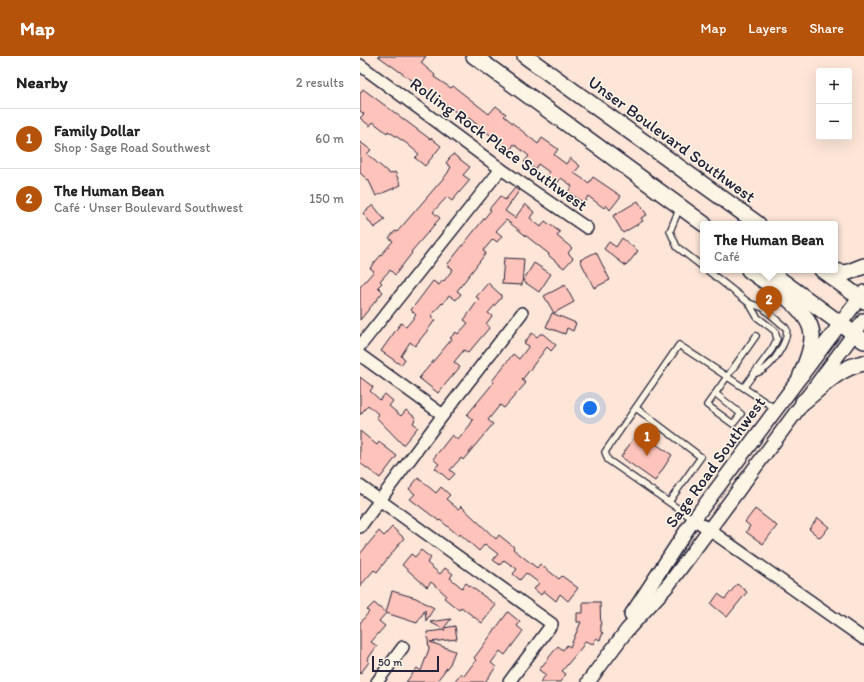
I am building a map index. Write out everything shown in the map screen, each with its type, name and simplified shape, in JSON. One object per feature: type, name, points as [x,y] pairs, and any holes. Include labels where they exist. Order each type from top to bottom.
[{"type":"main road","points":[[474,56],[700,221]]},
{"type":"main road","name":"Unser Boulevard Southwest","points":[[525,56],[754,221]]},
{"type":"main road","points":[[838,272],[846,273],[864,266]]},
{"type":"main road","points":[[752,273],[784,296],[804,314],[810,325],[813,336],[810,353],[801,375]]},
{"type":"main road","points":[[771,273],[859,337]]},
{"type":"main road","points":[[827,273],[863,297]]},
{"type":"main road","points":[[803,402],[840,373],[851,366],[864,363]]},
{"type":"street","name":"Rolling Rock Place Southwest","points":[[360,65],[501,169],[587,228]]},
{"type":"street","points":[[360,346],[501,169]]},
{"type":"street","name":"Sage Road Southwest","points":[[606,659],[604,652],[694,519],[801,375],[840,324],[863,297]]},
{"type":"street","points":[[360,526],[522,313]]},
{"type":"street","name":"Sage Road Southwest","points":[[588,682],[650,604],[669,584],[803,402],[859,337],[864,320]]},
{"type":"street","points":[[360,355],[443,415]]},
{"type":"street","points":[[360,486],[552,624],[515,680]]},
{"type":"street","points":[[694,519],[864,639]]},
{"type":"street","points":[[377,682],[402,647]]},
{"type":"lane","points":[[680,206],[670,231],[677,247],[700,265]]},
{"type":"lane","points":[[711,273],[749,303],[763,308],[782,322],[788,332],[784,345],[763,370],[754,374]]},
{"type":"lane","points":[[744,387],[772,350],[777,339],[775,331],[757,317],[749,303]]},
{"type":"lane","points":[[716,394],[741,414],[733,424],[708,405],[756,336]]},
{"type":"lane","points":[[694,519],[608,460],[605,452],[679,345],[776,409]]},
{"type":"lane","points":[[636,408],[701,457],[669,502]]},
{"type":"building","points":[[378,56],[426,56],[421,63],[435,75],[434,77],[451,88],[453,86],[489,114],[496,106],[506,114],[504,116],[538,144],[542,138],[558,149],[554,155],[566,164],[570,158],[580,166],[574,173],[589,183],[593,177],[621,196],[610,210],[606,205],[604,208],[588,196],[584,203],[568,192],[572,186],[561,178],[556,185],[546,177],[549,172],[538,164],[535,169],[524,162],[529,156],[514,144],[510,151],[469,118],[467,120]]},
{"type":"building","points":[[363,89],[441,146],[425,166],[415,158],[419,154],[406,143],[388,131],[387,133],[373,122],[370,126],[360,118],[364,114],[360,111],[360,93]]},
{"type":"building","points":[[360,142],[371,150],[367,154],[390,174],[395,172],[401,185],[376,196],[369,181],[360,173]]},
{"type":"building","points":[[453,154],[470,167],[463,175],[470,180],[452,201],[447,197],[433,212],[440,218],[411,252],[412,253],[395,275],[390,270],[380,281],[382,283],[378,287],[383,292],[360,320],[360,287],[374,271],[370,268],[393,241],[389,238],[395,231],[397,232],[447,174],[451,167],[446,163]]},
{"type":"building","points":[[515,188],[519,191],[505,211],[515,218],[525,204],[534,212],[530,218],[541,227],[545,221],[560,232],[557,236],[572,248],[568,253],[573,258],[564,268],[548,255],[549,254],[506,220],[496,231],[502,236],[497,242],[493,239],[483,251],[486,253],[457,291],[461,294],[456,300],[449,295],[443,304],[442,303],[431,316],[435,320],[415,346],[410,342],[401,356],[405,359],[401,365],[381,351],[401,323],[406,327],[416,315],[411,310],[433,281],[439,285],[443,280],[444,281],[453,269],[447,265],[491,210],[489,209],[500,196],[505,200]]},
{"type":"building","points":[[638,201],[647,215],[641,218],[643,221],[623,233],[613,216]]},
{"type":"building","points":[[373,205],[385,220],[374,228],[363,213]]},
{"type":"building","points":[[622,238],[638,251],[626,266],[604,249],[609,242],[616,247]]},
{"type":"building","points":[[596,252],[610,280],[594,288],[580,260]]},
{"type":"building","points":[[504,258],[524,259],[522,285],[502,284]]},
{"type":"building","points":[[534,263],[551,274],[539,292],[523,281]]},
{"type":"building","points":[[488,283],[501,295],[501,298],[488,313],[492,316],[486,324],[490,327],[468,353],[464,350],[454,362],[460,367],[438,393],[419,378],[452,339],[450,338],[456,332],[458,334],[468,323],[464,320],[479,299],[476,297]]},
{"type":"building","points":[[565,285],[574,302],[554,313],[544,296]]},
{"type":"building","points":[[552,313],[576,323],[573,331],[567,328],[565,334],[546,327]]},
{"type":"building","points":[[532,333],[537,337],[540,334],[543,334],[556,345],[551,351],[547,347],[522,380],[526,383],[504,408],[500,405],[488,420],[493,424],[463,460],[461,458],[450,470],[455,474],[449,480],[435,468],[439,464],[433,459],[452,435],[458,440],[470,425],[473,420],[467,415],[494,382],[492,381],[513,354],[519,359],[529,346],[524,343]]},
{"type":"building","points":[[360,377],[373,387],[370,391],[380,400],[385,394],[393,401],[389,406],[401,416],[406,410],[416,418],[413,423],[418,427],[403,445],[376,417],[378,414],[368,405],[360,415]]},
{"type":"building","points":[[360,431],[377,445],[379,442],[397,456],[380,478],[360,463]]},
{"type":"building","points":[[638,432],[672,455],[655,481],[621,457]]},
{"type":"building","points":[[418,478],[436,493],[441,487],[450,495],[446,499],[458,509],[461,506],[496,539],[499,535],[514,547],[513,549],[537,568],[540,564],[559,579],[562,576],[578,588],[568,601],[560,594],[556,601],[544,591],[541,595],[534,589],[539,583],[526,573],[520,580],[513,574],[517,569],[504,560],[500,565],[493,560],[498,554],[485,544],[479,551],[460,534],[459,536],[440,520],[439,521],[410,499],[415,494],[409,489]]},
{"type":"building","points":[[755,509],[777,526],[763,544],[746,532],[750,526],[745,522]]},
{"type":"building","points":[[818,518],[829,527],[820,538],[809,529]]},
{"type":"building","points":[[392,527],[404,538],[377,572],[374,570],[360,586],[360,554],[379,531],[384,536]]},
{"type":"building","points":[[421,550],[431,558],[427,563],[440,574],[445,568],[453,574],[450,578],[462,588],[466,583],[496,605],[482,623],[461,607],[459,610],[444,598],[446,595],[431,582],[427,587],[402,565],[411,554],[415,557]]},
{"type":"building","points":[[737,584],[747,592],[727,617],[711,604],[718,594],[725,599]]},
{"type":"building","points":[[392,591],[416,598],[434,608],[426,621],[425,610],[417,623],[386,613]]},
{"type":"building","points":[[583,602],[600,602],[601,632],[603,633],[600,640],[596,638],[593,644],[585,641],[582,647],[562,671],[566,674],[560,682],[540,682],[546,675],[539,670],[558,646],[563,650],[567,645],[570,647],[581,622],[577,622],[577,613],[583,613]]},
{"type":"building","points":[[374,603],[386,613],[379,621],[385,626],[371,642],[377,646],[367,660],[369,662],[360,674],[360,623],[369,612],[367,610]]},
{"type":"building","points":[[508,612],[520,622],[517,626],[523,631],[505,655],[500,651],[491,663],[496,667],[485,682],[454,682],[461,673],[464,676],[476,660],[474,658]]},
{"type":"building","points":[[451,619],[444,628],[455,626],[457,639],[430,642],[455,651],[450,664],[436,682],[406,682],[417,668],[421,671],[429,649],[427,632],[445,630],[430,622]]},
{"type":"place","name":"The Human Bean","points":[[769,319]]},
{"type":"place","name":"Family Dollar","points":[[647,456]]}]
